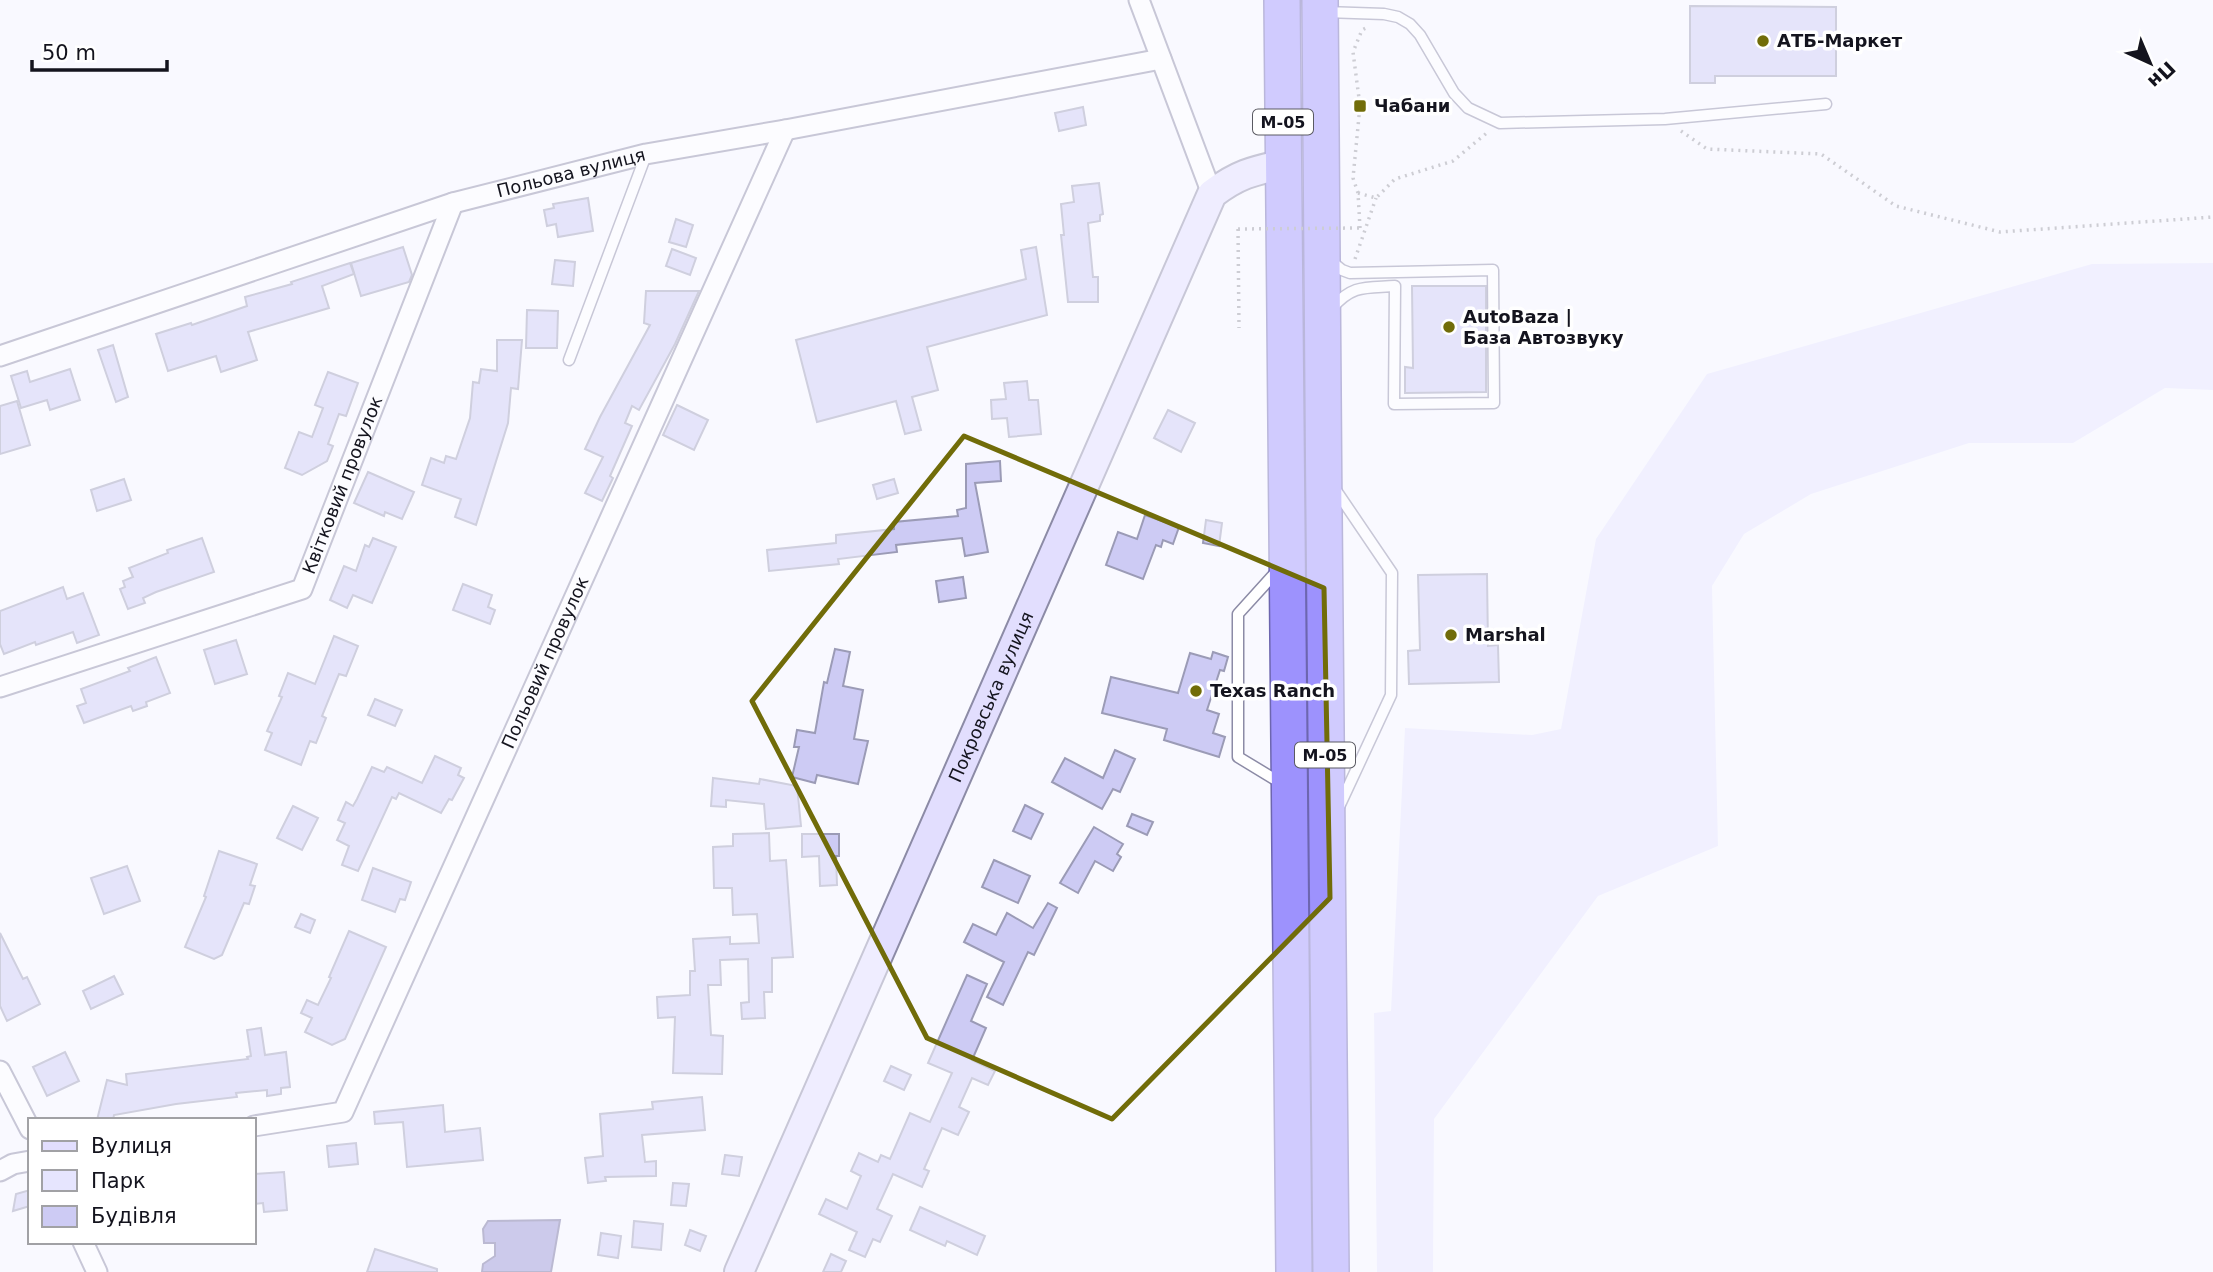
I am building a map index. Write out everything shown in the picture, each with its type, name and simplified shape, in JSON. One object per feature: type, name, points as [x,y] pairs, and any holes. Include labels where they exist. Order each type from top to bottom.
[{"type":"highway","name":"М-05","points":[[1282,0],[1294,1272]]},
{"type":"highway","name":"М-05","points":[[1320,6],[1324,320],[1325,838],[1331,1272]]},
{"type":"street","points":[[1139,0],[1212,194],[1231,179],[1284,164]]},
{"type":"street","name":"Польова вулиця","points":[[0,356],[453,203],[646,154],[1161,59]]},
{"type":"street","name":"Польовий провулок","points":[[256,1126],[343,1112],[785,130]]},
{"type":"street","name":"Покровська вулиця","points":[[739,1272],[1212,194]]},
{"type":"street","name":"Квітковий провулок","points":[[0,687],[302,589],[453,203]]},
{"type":"street","points":[[0,1071],[28,1125]]},
{"type":"street","points":[[0,1171],[13,1164],[28,1161]]},
{"type":"street","points":[[84,1244],[97,1272]]},
{"type":"lane","points":[[1320,6],[1398,17],[1410,24],[1454,93],[1468,108],[1500,123],[1665,120],[1826,104]]},
{"type":"lane","points":[[569,360],[646,154]]},
{"type":"lane","points":[[1322,249],[1331,262],[1350,273],[1493,270],[1494,403],[1394,404],[1395,286],[1354,289],[1333,306],[1324,320]]},
{"type":"lane","points":[[1324,472],[1392,573],[1391,695],[1325,838]]},
{"type":"lane","points":[[1287,560],[1238,614],[1238,757],[1289,788]]},
{"type":"path","points":[[1238,328],[1238,229],[1360,228],[1358,192],[1353,178],[1360,106],[1353,52],[1362,30],[1375,23],[1398,17]]},
{"type":"path","points":[[1665,120],[1707,149],[1821,154],[1896,206],[2000,232],[2213,217]]},
{"type":"path","points":[[1350,273],[1376,198],[1395,179],[1453,161],[1500,123]]},
{"type":"path","points":[[1358,192],[1376,198]]},
{"type":"highlighted area","points":[[964,436],[1324,588],[1330,898],[1112,1119],[927,1038],[752,701]]},
{"type":"green space","points":[[2213,263],[2213,390],[2165,388],[2073,443],[1969,443],[1811,494],[1744,534],[1712,586],[1718,846],[1598,896],[1434,1119],[1433,1272],[1377,1272],[1374,1013],[1391,1011],[1405,728],[1532,735],[1561,729],[1596,539],[1707,374],[2092,264]]},
{"type":"shaded area","points":[[560,1220],[551,1272],[482,1272],[483,1264],[495,1256],[495,1243],[484,1243],[483,1229],[488,1221]]},
{"type":"building","name":"АТБ-Маркет","points":[[1690,6],[1836,7],[1836,76],[1715,76],[1715,83],[1690,83]]},
{"type":"building","points":[[1083,107],[1086,125],[1059,131],[1055,113]]},
{"type":"building","points":[[1099,183],[1103,214],[1100,215],[1100,221],[1088,223],[1093,277],[1098,277],[1098,302],[1068,302],[1061,235],[1064,235],[1061,204],[1074,202],[1072,186]]},
{"type":"building","points":[[588,198],[593,231],[558,237],[556,224],[547,226],[544,210],[554,208],[553,204]]},
{"type":"building","points":[[676,219],[693,225],[686,247],[669,242]]},
{"type":"building","points":[[403,247],[412,275],[409,282],[361,296],[351,263]]},
{"type":"building","points":[[1036,247],[1047,315],[927,347],[938,390],[912,397],[921,430],[905,434],[896,401],[817,422],[796,340],[1026,279],[1021,250]]},
{"type":"building","points":[[672,249],[696,258],[690,275],[666,266]]},
{"type":"building","points":[[555,260],[575,262],[573,286],[552,284]]},
{"type":"building","points":[[350,263],[354,274],[322,286],[329,308],[248,332],[257,360],[221,372],[216,356],[168,371],[156,334],[247,306],[245,297],[292,284],[291,282]]},
{"type":"building","name":"AutoBaza | База Автозвуку","points":[[1412,286],[1486,286],[1486,392],[1405,393],[1405,367],[1413,368]]},
{"type":"building","points":[[646,291],[699,291],[675,344],[639,410],[632,406],[625,423],[632,426],[602,501],[585,493],[603,457],[585,449],[650,325],[644,323]]},
{"type":"building","points":[[527,310],[558,311],[557,348],[526,348]]},
{"type":"building","points":[[497,340],[522,340],[518,389],[511,388],[508,423],[476,525],[455,517],[461,499],[422,485],[431,458],[444,463],[446,456],[456,459],[470,418],[473,382],[479,383],[481,369],[497,371]]},
{"type":"building","points":[[113,345],[128,397],[116,402],[98,350]]},
{"type":"building","points":[[70,369],[80,400],[50,410],[47,400],[21,408],[11,376],[27,371],[30,382]]},
{"type":"building","points":[[328,372],[358,383],[346,416],[339,414],[328,444],[333,446],[327,461],[302,475],[285,468],[299,432],[312,437],[323,408],[315,405]]},
{"type":"building","points":[[1027,381],[1029,400],[1038,400],[1041,434],[1009,437],[1007,418],[992,419],[991,400],[1006,399],[1004,383]]},
{"type":"building","points":[[17,401],[30,445],[0,454],[0,406]]},
{"type":"building","points":[[677,405],[708,420],[694,450],[663,435]]},
{"type":"building","points":[[1168,410],[1195,423],[1181,452],[1154,438]]},
{"type":"building","points":[[1000,461],[1001,481],[975,483],[988,552],[965,556],[962,538],[896,545],[897,552],[838,559],[839,564],[769,571],[767,550],[836,543],[836,535],[894,529],[894,522],[958,516],[957,510],[966,508],[966,464]]},
{"type":"building","points":[[368,472],[414,492],[402,519],[385,512],[384,516],[354,503]]},
{"type":"building","points":[[124,479],[131,500],[97,511],[91,490]]},
{"type":"building","points":[[894,479],[898,493],[877,499],[873,485]]},
{"type":"building","points":[[1145,515],[1179,527],[1173,544],[1163,540],[1161,547],[1156,545],[1143,579],[1106,565],[1118,532],[1137,539]]},
{"type":"building","points":[[1206,520],[1222,523],[1219,546],[1203,543]]},
{"type":"building","points":[[202,538],[214,572],[156,592],[143,598],[145,603],[128,609],[120,589],[125,587],[123,581],[133,577],[129,568],[168,553],[167,550]]},
{"type":"building","points":[[373,538],[396,547],[372,603],[353,595],[347,608],[330,600],[344,566],[356,571],[365,545],[369,547]]},
{"type":"building","name":"Marshal","points":[[1487,574],[1488,646],[1498,645],[1499,682],[1409,684],[1408,651],[1420,650],[1418,575]]},
{"type":"building","points":[[963,577],[966,598],[939,602],[936,581]]},
{"type":"building","points":[[463,584],[492,595],[488,607],[495,610],[490,624],[453,610]]},
{"type":"building","points":[[63,587],[67,599],[83,593],[99,635],[77,643],[73,632],[4,654],[0,644],[0,611]]},
{"type":"building","points":[[334,636],[358,646],[346,676],[339,674],[322,716],[326,718],[316,743],[310,741],[301,765],[265,750],[272,733],[267,731],[282,697],[279,696],[288,673],[315,684]]},
{"type":"building","points":[[236,640],[247,674],[215,684],[204,650]]},
{"type":"building","points":[[835,649],[850,652],[843,686],[863,690],[854,739],[868,741],[858,784],[817,775],[815,783],[792,777],[799,747],[794,747],[797,730],[815,733],[824,682],[827,683]]},
{"type":"building","name":"Texas Ranch","points":[[1213,652],[1228,657],[1224,671],[1220,670],[1207,710],[1219,714],[1213,733],[1225,737],[1219,757],[1164,740],[1167,729],[1102,713],[1111,677],[1178,693],[1190,653],[1211,659]]},
{"type":"building","points":[[156,657],[170,693],[146,702],[147,706],[133,711],[131,706],[84,723],[77,706],[86,703],[81,689],[130,671],[128,668]]},
{"type":"building","points":[[375,699],[402,710],[395,726],[368,715]]},
{"type":"building","points":[[1115,750],[1135,759],[1120,792],[1113,789],[1102,809],[1052,782],[1065,758],[1103,778]]},
{"type":"building","points":[[435,756],[461,768],[458,775],[464,778],[441,813],[399,793],[396,799],[392,797],[358,871],[342,865],[349,846],[337,840],[345,823],[338,820],[346,802],[353,806],[372,767],[384,772],[387,767],[422,783]]},
{"type":"building","points":[[713,778],[759,784],[760,779],[797,786],[801,826],[766,829],[764,804],[726,800],[726,807],[711,806]]},
{"type":"building","points":[[1025,805],[1043,814],[1031,839],[1013,831]]},
{"type":"building","points":[[293,806],[318,818],[302,850],[277,838]]},
{"type":"building","points":[[1132,814],[1153,822],[1147,835],[1127,826]]},
{"type":"building","points":[[1094,827],[1123,844],[1117,854],[1121,857],[1113,871],[1095,861],[1078,893],[1060,883]]},
{"type":"building","points":[[769,833],[770,861],[786,860],[793,957],[772,958],[772,992],[764,992],[765,1018],[742,1019],[741,1003],[749,1002],[748,959],[720,960],[721,985],[708,985],[711,1035],[723,1036],[722,1074],[673,1073],[675,1017],[658,1018],[657,997],[690,995],[690,971],[695,971],[693,939],[730,937],[730,944],[759,943],[757,914],[733,915],[732,888],[714,888],[713,847],[733,846],[733,834]]},
{"type":"building","points":[[802,834],[839,834],[839,856],[836,856],[837,885],[820,886],[819,856],[802,857]]},
{"type":"building","points":[[219,851],[257,864],[250,885],[255,886],[249,904],[244,903],[222,955],[214,959],[185,947],[206,897],[204,896]]},
{"type":"building","points":[[994,860],[1030,876],[1018,903],[982,887]]},
{"type":"building","points":[[127,866],[140,901],[104,914],[91,878]]},
{"type":"building","points":[[373,868],[411,882],[405,900],[400,899],[395,912],[362,900]]},
{"type":"building","points":[[1048,903],[1057,908],[1034,955],[1028,952],[1003,1005],[987,997],[1004,962],[964,942],[973,924],[996,935],[1007,913],[1033,928]]},
{"type":"building","points":[[301,914],[315,920],[310,933],[295,927]]},
{"type":"building","points":[[349,931],[386,947],[345,1039],[332,1045],[305,1032],[312,1018],[301,1013],[307,1000],[318,1005]]},
{"type":"building","points":[[0,933],[23,979],[27,977],[40,1004],[7,1021],[0,1006]]},
{"type":"building","points":[[967,975],[987,984],[971,1021],[986,1028],[972,1060],[995,1071],[988,1085],[972,1078],[959,1107],[969,1112],[958,1135],[942,1128],[924,1169],[929,1171],[922,1187],[893,1174],[877,1209],[892,1216],[880,1242],[873,1239],[865,1257],[849,1250],[857,1232],[819,1214],[826,1199],[847,1209],[861,1176],[851,1171],[859,1153],[878,1162],[881,1155],[890,1159],[910,1113],[930,1122],[952,1073],[928,1063]]},
{"type":"building","points":[[114,976],[123,994],[91,1009],[83,991]]},
{"type":"building","points":[[261,1028],[265,1055],[286,1052],[290,1087],[281,1088],[281,1094],[267,1096],[267,1090],[236,1093],[237,1097],[176,1104],[114,1115],[113,1118],[98,1118],[107,1080],[127,1085],[126,1074],[248,1059],[247,1057],[251,1056],[247,1030]]},
{"type":"building","points":[[65,1052],[79,1081],[47,1096],[33,1067]]},
{"type":"building","points":[[891,1066],[911,1075],[904,1090],[884,1081]]},
{"type":"building","points":[[702,1097],[705,1130],[642,1135],[645,1162],[656,1161],[656,1176],[605,1177],[606,1181],[588,1183],[585,1158],[603,1156],[600,1114],[653,1109],[652,1102]]},
{"type":"building","points":[[443,1105],[445,1132],[480,1128],[483,1160],[407,1167],[403,1122],[375,1124],[374,1112]]},
{"type":"building","points":[[356,1143],[358,1164],[329,1167],[327,1146]]},
{"type":"building","points":[[725,1155],[742,1157],[739,1176],[722,1174]]},
{"type":"building","points":[[284,1172],[287,1210],[264,1212],[263,1203],[256,1204],[256,1174]]},
{"type":"building","points":[[673,1183],[689,1184],[686,1206],[671,1205]]},
{"type":"building","points":[[28,1191],[28,1207],[13,1211],[16,1194]]},
{"type":"building","points":[[920,1207],[985,1236],[977,1255],[947,1241],[945,1246],[910,1230]]},
{"type":"building","points":[[634,1221],[663,1224],[661,1250],[632,1247]]},
{"type":"building","points":[[690,1230],[706,1236],[700,1251],[685,1245]]},
{"type":"building","points":[[601,1233],[621,1236],[618,1258],[598,1255]]},
{"type":"building","points":[[375,1249],[437,1269],[437,1272],[367,1272]]},
{"type":"building","points":[[831,1254],[846,1261],[841,1272],[823,1272]]},
{"type":"place","name":"АТБ-Маркет","points":[[1763,41]]},
{"type":"place","name":"Чабани","points":[[1360,106]]},
{"type":"place","name":"AutoBaza | База Автозвуку","points":[[1449,327]]},
{"type":"place","name":"Marshal","points":[[1451,635]]},
{"type":"place","name":"Texas Ranch","points":[[1196,691]]}]
